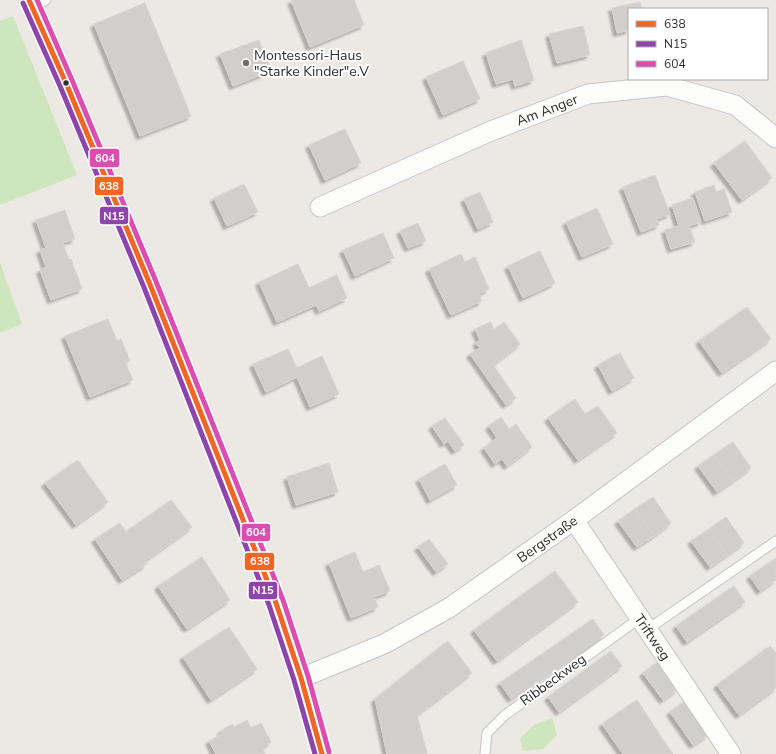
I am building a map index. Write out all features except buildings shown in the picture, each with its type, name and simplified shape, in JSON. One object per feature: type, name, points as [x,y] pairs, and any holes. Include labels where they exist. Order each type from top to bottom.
[{"type":"street","points":[[36,3],[66,83],[149,282],[276,603],[301,678],[322,754]]},
{"type":"street","name":"Am Anger","points":[[320,207],[491,131],[588,94],[667,86],[735,104],[776,138]]},
{"type":"street","name":"Bergstraße","points":[[301,678],[384,644],[449,608],[574,520],[776,371]]},
{"type":"street","name":"Triftweg","points":[[574,520],[731,754]]},
{"type":"lane","name":"Ribbeckweg","points":[[485,754],[487,733],[505,715],[644,624],[776,541]]},
{"type":"green space","points":[[13,16],[77,175],[0,205],[0,21]]},
{"type":"green space","points":[[0,262],[22,324],[0,333]]},
{"type":"green space","points":[[552,718],[557,735],[543,749],[523,751],[520,738],[534,725]]},
{"type":"transit line","name":"638","points":[[29,0],[66,83],[149,282],[276,603],[301,678],[322,754]]},
{"type":"transit line","name":"604","points":[[37,0],[155,279],[283,600],[308,676],[329,752]]},
{"type":"transit line","name":"N15","points":[[23,3],[60,86],[143,285],[269,605],[294,680],[315,754]]},
{"type":"place","name":"Montessori-Haus \"Starke Kinder\"e.V","points":[[246,63]]}]
